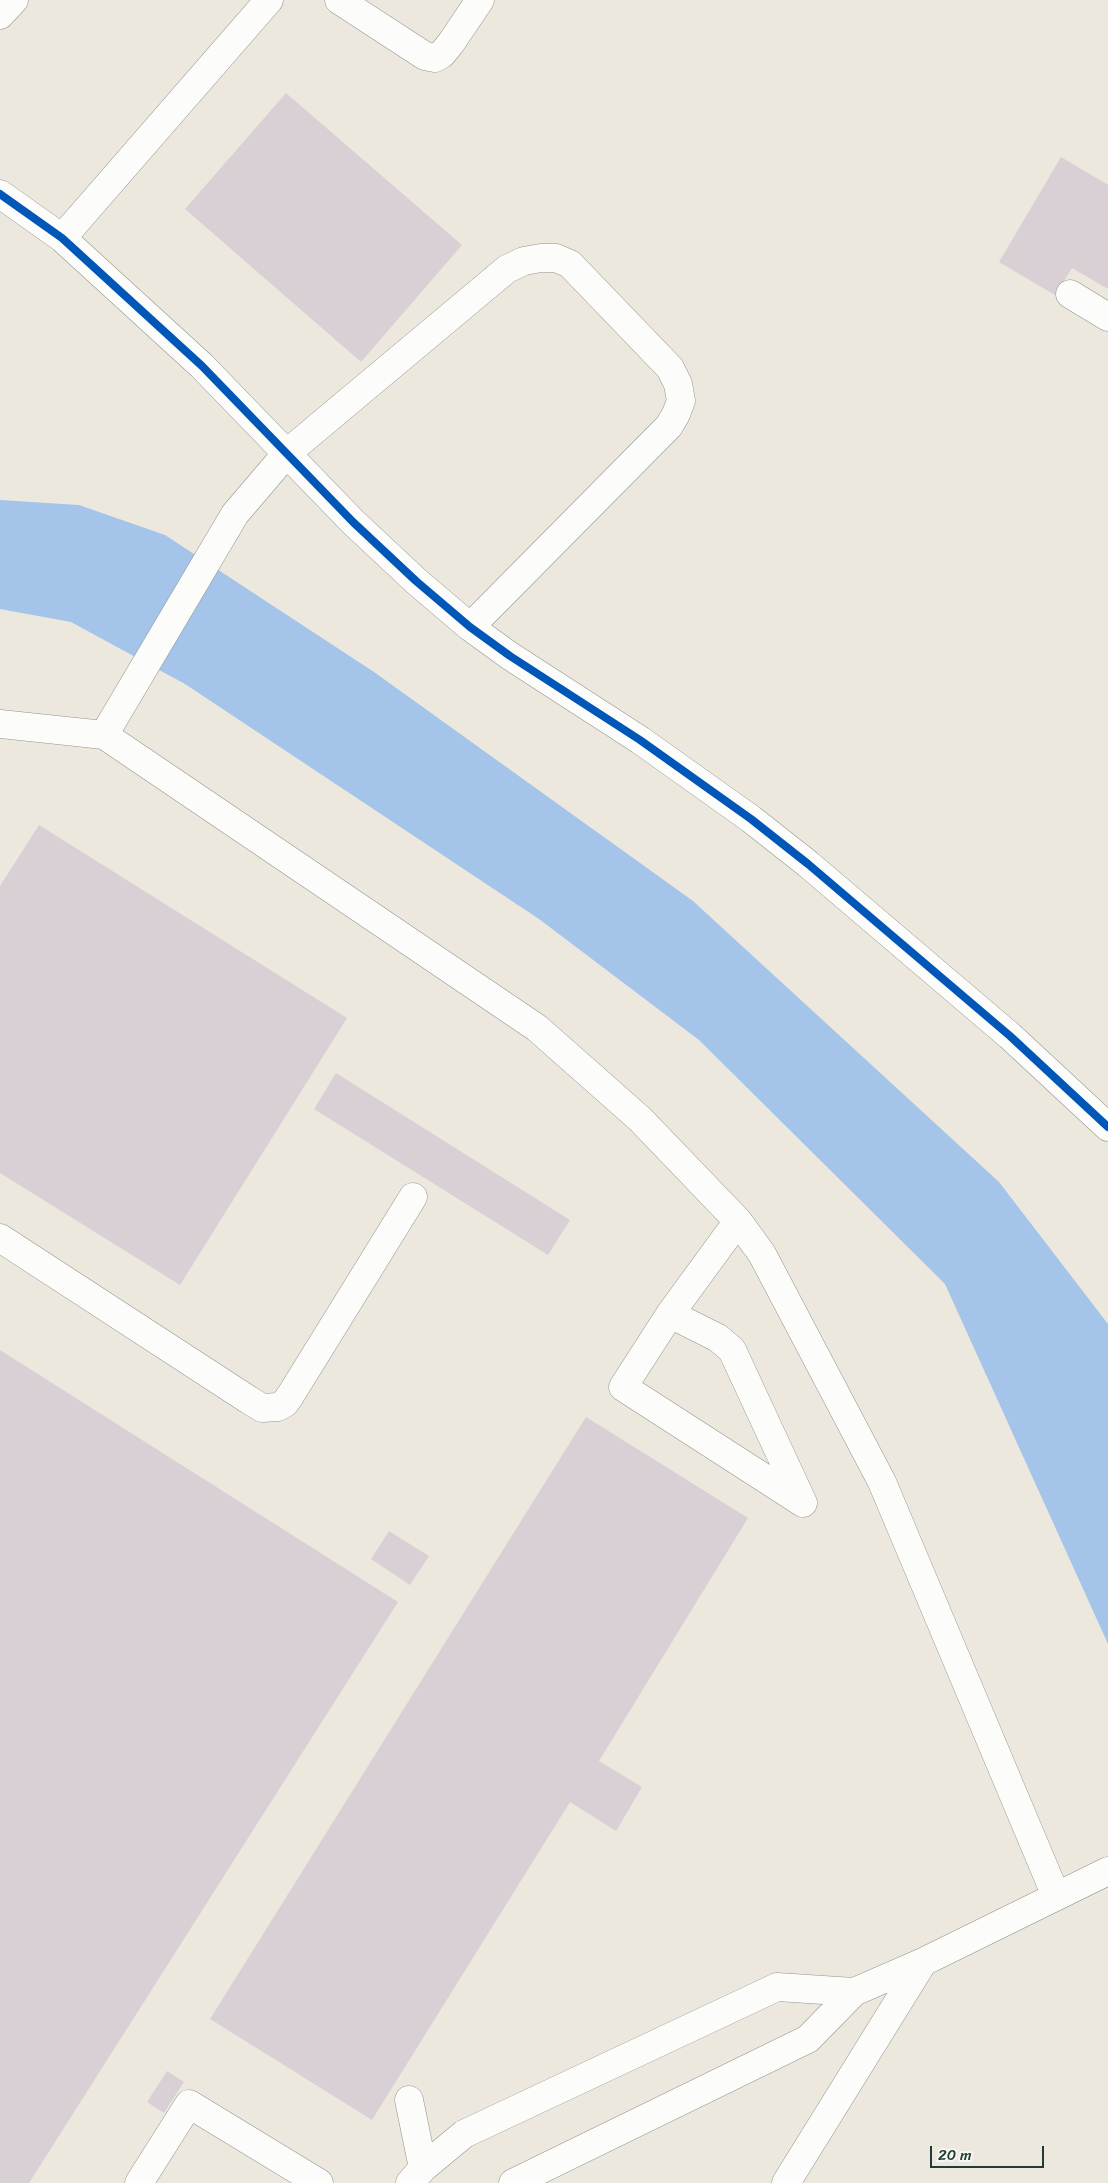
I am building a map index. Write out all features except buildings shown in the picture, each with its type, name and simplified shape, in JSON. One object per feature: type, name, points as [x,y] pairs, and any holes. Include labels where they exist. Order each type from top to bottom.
[{"type":"street","points":[[0,15],[14,0]]},
{"type":"street","points":[[62,238],[269,0]]},
{"type":"street","points":[[354,4],[425,56],[435,58],[442,54],[451,43],[480,0]]},
{"type":"street","points":[[0,194],[62,238],[202,366],[353,522],[416,581],[470,627],[510,656],[640,740],[751,819],[794,853],[1010,1036],[1108,1127]]},
{"type":"street","points":[[104,735],[235,514],[287,452],[507,269],[524,261],[556,258],[570,264],[670,368],[678,384],[681,401],[669,426],[470,627]]},
{"type":"street","points":[[1070,294],[1108,317]]},
{"type":"street","points":[[0,724],[104,735],[537,1028],[640,1119],[738,1221],[762,1254],[882,1482],[1056,1896]]},
{"type":"street","points":[[0,1238],[262,1408],[278,1407],[285,1403],[290,1396],[414,1197]]},
{"type":"street","points":[[670,1314],[718,1338],[732,1350],[802,1503],[623,1388],[670,1314],[738,1221]]},
{"type":"street","points":[[513,2183],[808,2039],[854,1992],[923,1962],[1108,1871]]},
{"type":"street","points":[[786,2183],[923,1962]]},
{"type":"street","points":[[416,2175],[464,2134],[777,1987],[854,1992]]},
{"type":"street","points":[[409,2100],[416,2175]]},
{"type":"street","points":[[138,2183],[189,2104],[304,2179]]},
{"type":"water","points":[[0,500],[79,505],[165,535],[374,672],[693,901],[999,1182],[1108,1324],[1108,1644],[945,1284],[699,1040],[539,919],[185,684],[71,622],[0,609]]},
{"type":"cycle path","points":[[0,194],[62,238],[202,366],[353,522],[416,581],[470,627],[510,656],[640,740],[751,819],[808,864],[1010,1036],[1108,1127]]}]
